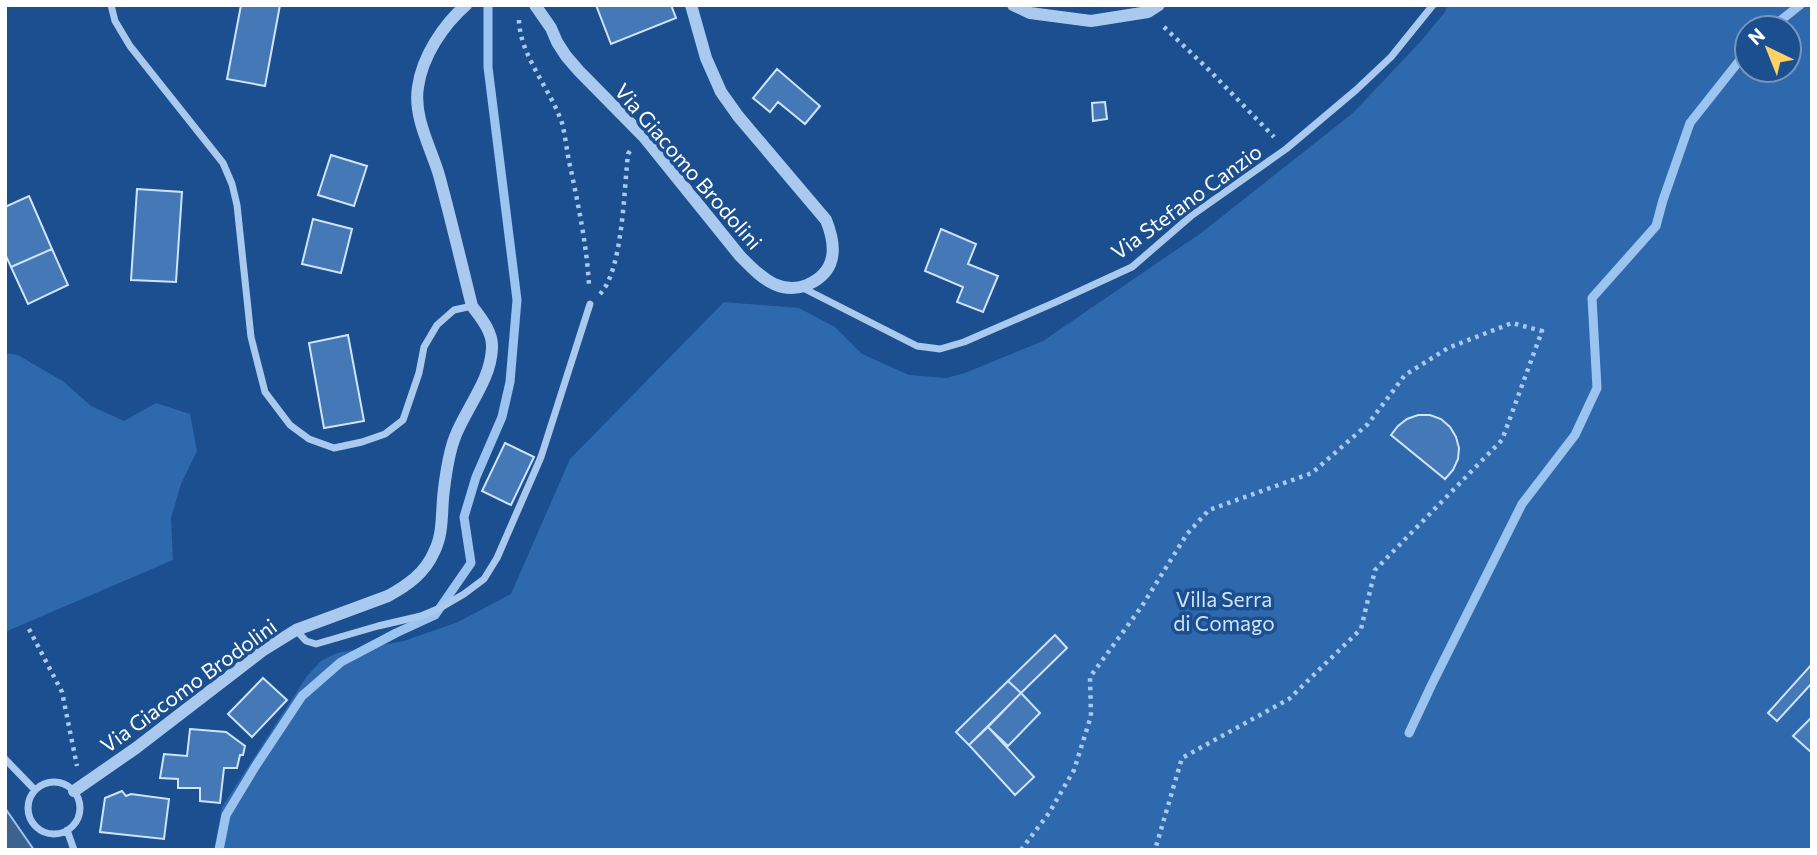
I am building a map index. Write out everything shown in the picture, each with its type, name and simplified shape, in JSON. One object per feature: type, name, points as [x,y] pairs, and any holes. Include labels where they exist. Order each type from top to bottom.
[{"type":"street","points":[[111,5],[116,21],[130,46],[223,163],[232,184],[237,205],[251,337],[265,392],[290,425],[309,439],[334,448],[385,434],[403,420],[424,347],[437,325],[454,310],[472,306]]},
{"type":"street","name":"Via Giacomo Brodolini","points":[[74,791],[136,748],[262,651],[296,630],[401,589],[421,573],[435,551],[454,438],[488,371],[493,346],[485,323],[472,306],[438,174],[417,108],[418,87],[424,66],[436,41],[455,14],[466,5]]},
{"type":"street","name":"Via Giacomo Brodolini","points":[[535,5],[566,56],[644,137],[740,256],[774,284],[787,288],[801,287]]},
{"type":"street","points":[[691,5],[706,58],[720,92],[826,220],[832,234],[833,252],[829,268],[818,280],[801,287]]},
{"type":"street","points":[[1013,5],[1030,13],[1091,21],[1153,8]]},
{"type":"street","name":"Via Stefano Canzio","points":[[801,287],[917,346],[940,348],[964,342],[1132,267],[1191,216],[1286,149],[1356,90],[1391,57],[1433,5]]},
{"type":"street","points":[[296,630],[306,641],[316,644],[421,616],[464,594],[484,579],[541,457],[590,304]]},
{"type":"street","points":[[5,759],[35,790]]},
{"type":"street","points":[[50,782],[68,785],[74,791],[81,807],[79,817],[67,830],[51,833],[43,831],[32,821],[28,805],[30,797],[42,785],[50,782]]},
{"type":"street","points":[[67,830],[74,850]]},
{"type":"path","points":[[1153,8],[1286,149]]},
{"type":"path","points":[[519,16],[519,31],[523,44],[562,124],[588,260],[590,304]]},
{"type":"path","points":[[590,304],[606,287],[619,245],[628,154],[644,137]]},
{"type":"path","points":[[1021,850],[1049,813],[1074,769],[1091,716],[1090,677],[1142,606],[1187,534],[1209,510],[1312,473],[1368,424],[1405,375],[1448,348],[1512,323],[1542,331],[1502,440],[1375,570],[1361,629],[1289,699],[1182,758],[1155,850]]},
{"type":"path","points":[[29,629],[62,692],[77,767],[74,791]]},
{"type":"green space","name":"Villa Serra di Comago","points":[[1447,5],[1812,5],[1812,850],[214,850],[222,807],[307,676],[321,661],[337,653],[404,641],[458,622],[511,594],[570,459],[724,302],[799,308],[835,327],[862,354],[909,375],[946,378],[965,373],[1043,341],[1201,233],[1353,113],[1445,12]]},
{"type":"green space","points":[[5,353],[18,355],[64,382],[91,406],[124,421],[156,403],[190,414],[197,451],[181,484],[171,518],[173,560],[5,632]]},
{"type":"shaded area","points":[[5,808],[34,850],[5,850]]},
{"type":"building","points":[[241,5],[280,5],[265,86],[227,79]]},
{"type":"building","points":[[596,5],[671,5],[676,18],[611,44]]},
{"type":"building","points":[[777,69],[820,106],[805,124],[778,102],[770,112],[753,98]]},
{"type":"building","points":[[1105,102],[1107,119],[1093,121],[1092,103]]},
{"type":"building","points":[[331,155],[367,166],[354,206],[318,195]]},
{"type":"building","points":[[137,189],[182,192],[176,282],[131,280]]},
{"type":"building","points":[[29,196],[52,249],[11,267],[5,254],[5,207]]},
{"type":"building","points":[[313,219],[352,229],[341,273],[302,264]]},
{"type":"building","points":[[941,229],[976,244],[968,264],[998,276],[983,312],[957,302],[963,287],[925,271]]},
{"type":"building","points":[[52,249],[68,285],[28,304],[11,267]]},
{"type":"building","points":[[348,335],[364,421],[324,428],[309,343]]},
{"type":"building","points":[[1418,415],[1441,419],[1456,437],[1458,459],[1445,479],[1391,435],[1407,419]]},
{"type":"building","points":[[505,443],[534,457],[511,505],[482,491]]},
{"type":"building","points":[[1055,635],[1067,648],[1021,693],[1008,681]]},
{"type":"building","points":[[1812,664],[1812,683],[1777,721],[1768,713]]},
{"type":"building","points":[[263,678],[287,700],[252,737],[228,714]]},
{"type":"building","points":[[1008,681],[1021,693],[969,745],[956,732]]},
{"type":"building","points":[[1021,693],[1040,713],[1008,746],[988,727]]},
{"type":"building","points":[[1812,717],[1812,753],[1793,736]]},
{"type":"building","points":[[988,727],[1034,777],[1015,795],[969,745]]},
{"type":"building","points":[[190,729],[226,732],[245,746],[237,768],[224,768],[220,803],[200,801],[200,788],[178,788],[178,779],[160,778],[164,754],[187,756]]},
{"type":"building","points":[[122,791],[126,796],[131,794],[169,799],[164,839],[100,832],[105,798]]},
{"type":"waterway","points":[[219,850],[226,815],[302,696],[341,662],[435,615],[471,563],[464,517],[476,477],[502,417],[510,382],[517,300],[488,67],[488,5]]},
{"type":"waterway","points":[[1789,14],[1800,5]]},
{"type":"waterway","points":[[1409,733],[1522,504],[1575,435],[1597,388],[1592,298],[1656,226],[1690,123],[1733,69]]}]
